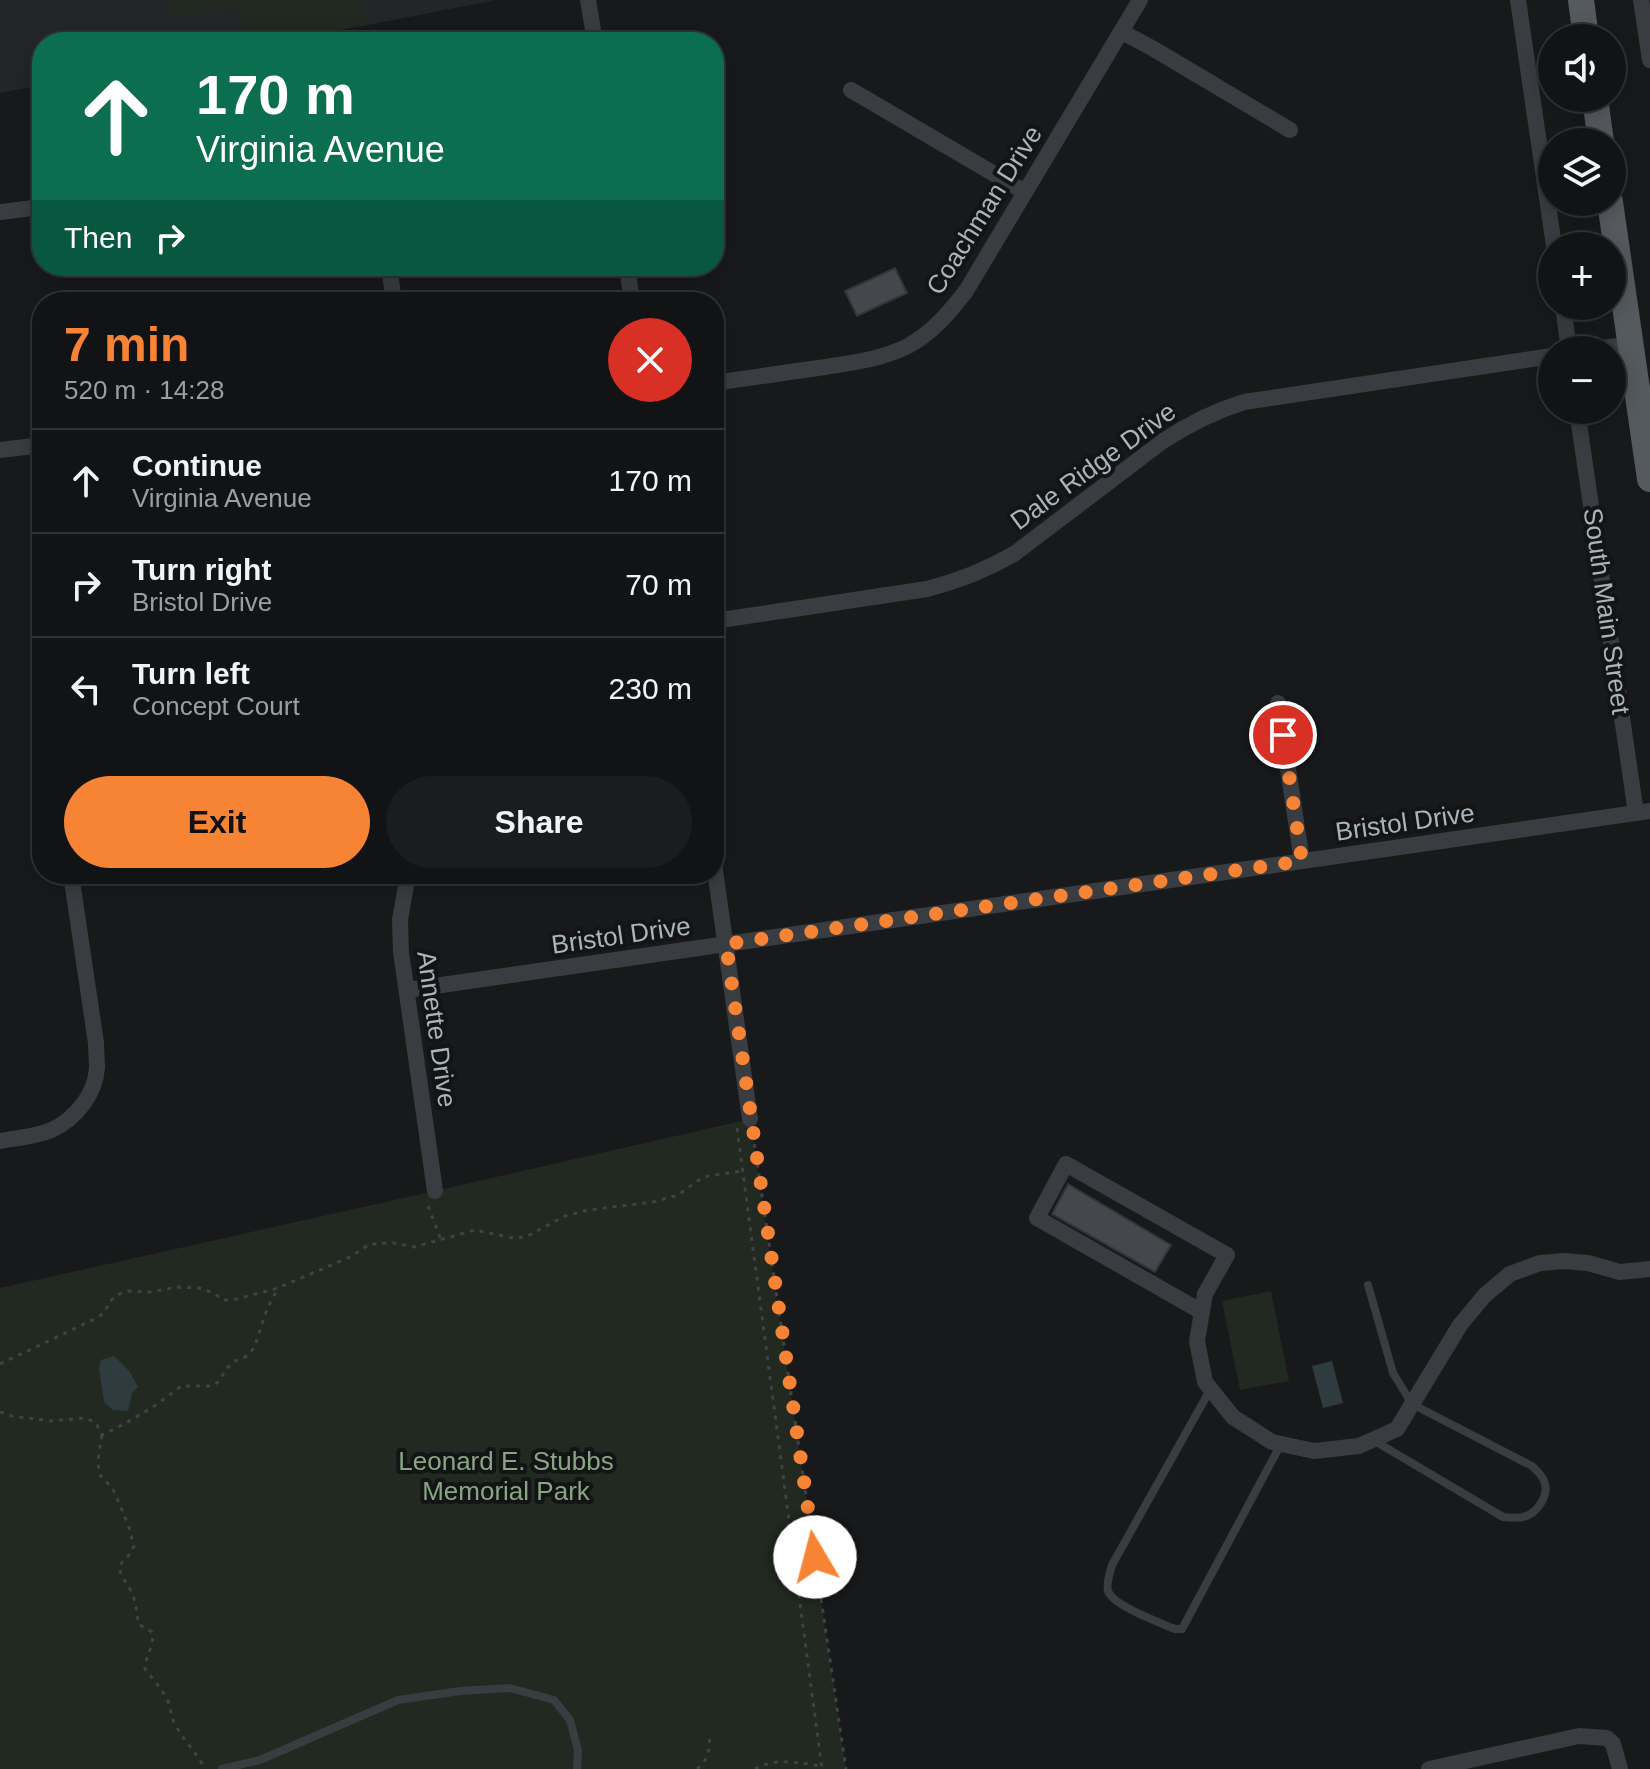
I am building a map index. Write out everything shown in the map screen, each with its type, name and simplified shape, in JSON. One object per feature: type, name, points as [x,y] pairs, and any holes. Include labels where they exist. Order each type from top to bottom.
[{"type":"main road","points":[[1581,0],[1584,24]]},
{"type":"main road","points":[[1612,216],[1650,479]]},
{"type":"street","points":[[588,0],[593,32]]},
{"type":"street","name":"Coachman Drive","points":[[724,382],[890,354],[930,332],[966,291],[1140,0]]},
{"type":"street","points":[[1518,0],[1552,232]]},
{"type":"street","points":[[1641,0],[1650,60]]},
{"type":"street","points":[[1122,32],[1290,130]]},
{"type":"street","points":[[851,90],[1025,192]]},
{"type":"street","points":[[0,212],[32,208]]},
{"type":"street","points":[[1626,345],[1631,344]]},
{"type":"street","name":"Dale Ridge Drive","points":[[724,619],[927,589],[993,566],[1014,554],[1188,424],[1231,406],[1538,358]]},
{"type":"street","name":"South Main Street","points":[[1579,424],[1643,812]]},
{"type":"street","points":[[0,450],[32,446]]},
{"type":"street","points":[[1278,703],[1302,861]]},
{"type":"street","name":"Bristol Drive","points":[[407,990],[1643,812]]},
{"type":"street","points":[[0,1141],[54,1130],[66,1123],[88,1098],[94,1084],[96,1043],[72,884]]},
{"type":"street","name":"Annette Drive","points":[[406,884],[400,920],[401,952],[435,1191]]},
{"type":"street","points":[[717,884],[744,1122]]},
{"type":"street","points":[[1202,1312],[1037,1218],[1066,1164],[1227,1255],[1205,1294],[1202,1312],[1197,1341],[1205,1382],[1233,1417],[1272,1442],[1314,1451],[1359,1446],[1397,1429],[1460,1325],[1485,1295],[1510,1274],[1540,1263],[1564,1261],[1588,1263],[1620,1272],[1650,1269]]},
{"type":"street","points":[[1429,1769],[1579,1736],[1607,1738],[1613,1744],[1620,1769]]},
{"type":"lane","points":[[1368,1285],[1393,1373],[1412,1404],[1532,1466],[1544,1478],[1546,1489],[1543,1500],[1527,1516],[1503,1517],[1372,1440]]},
{"type":"lane","points":[[1211,1389],[1112,1565],[1107,1585],[1111,1597],[1175,1629],[1182,1629],[1282,1444]]},
{"type":"lane","points":[[222,1769],[260,1760],[398,1700],[510,1688],[554,1700],[570,1720],[578,1750],[577,1769]]},
{"type":"path","points":[[744,1122],[742,1171],[822,1768],[786,1761],[755,1769]]},
{"type":"path","points":[[744,1122],[846,1769]]},
{"type":"path","points":[[0,1364],[97,1318],[117,1295],[128,1291],[199,1288],[224,1300],[237,1299],[278,1288],[350,1257],[370,1244],[394,1243],[414,1247],[475,1230],[513,1238],[526,1237],[565,1216],[653,1202],[678,1195],[703,1177],[742,1171]]},
{"type":"path","points":[[435,1191],[426,1195],[429,1212],[441,1240]]},
{"type":"path","points":[[102,1435],[128,1423],[181,1386],[212,1386],[220,1381],[233,1362],[247,1356],[254,1348],[267,1309],[278,1288]]},
{"type":"path","points":[[0,1412],[50,1421],[86,1418],[96,1423],[102,1435],[99,1474],[113,1489],[134,1546],[119,1566],[120,1575],[136,1604],[138,1624],[152,1632],[154,1640],[145,1669],[158,1685],[168,1702],[173,1721],[205,1769]]},
{"type":"path","points":[[697,1769],[707,1759],[709,1736]]},
{"type":"shaded area","points":[[0,0],[496,0],[327,32],[32,32],[32,87],[0,93]]},
{"type":"shaded area","points":[[114,1356],[130,1372],[138,1387],[132,1393],[128,1411],[113,1410],[104,1402],[99,1369],[101,1360]]},
{"type":"shaded area","points":[[1332,1361],[1343,1403],[1323,1408],[1312,1366]]},
{"type":"green space","points":[[170,0],[364,0],[368,25],[327,32],[242,32],[238,7],[172,18]]},
{"type":"green space","name":"Leonard E. Stubbs Memorial Park","points":[[750,1119],[846,1769],[0,1769],[0,1288]]},
{"type":"green space","points":[[1271,1291],[1289,1381],[1240,1390],[1222,1301]]},
{"type":"building","points":[[895,268],[907,293],[857,316],[845,291]]},
{"type":"building","points":[[1068,1184],[1171,1245],[1155,1272],[1052,1214]]},
{"type":"route","points":[[815,1557],[726,944],[1302,861],[1283,735]]}]
